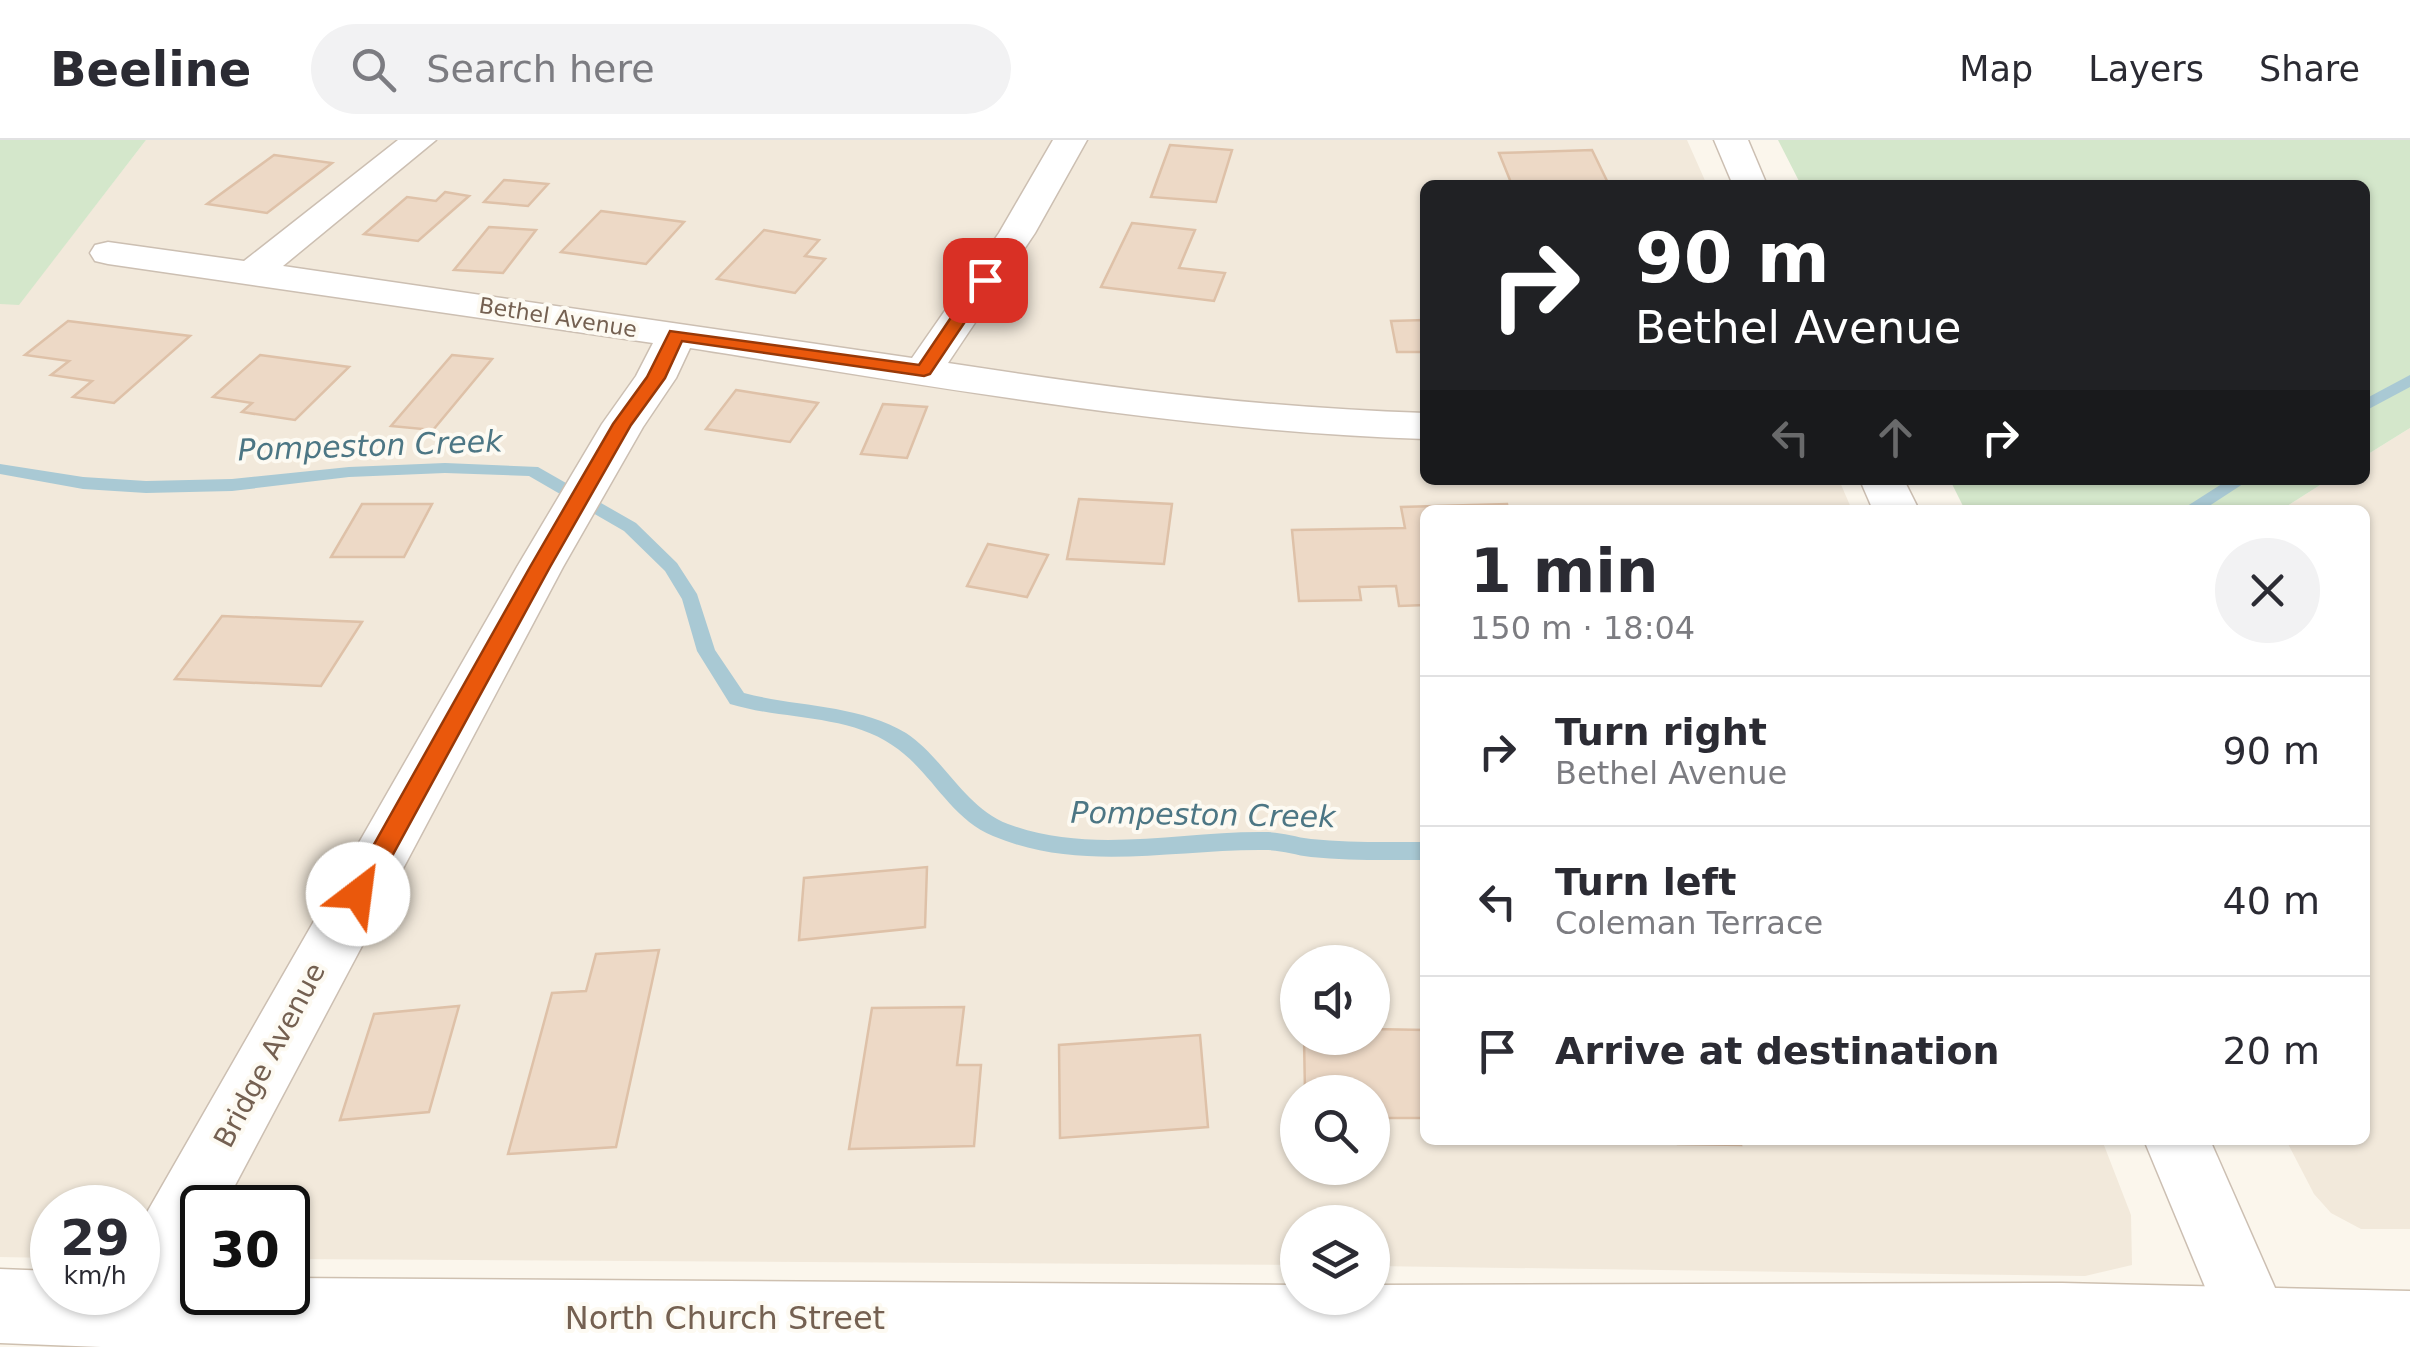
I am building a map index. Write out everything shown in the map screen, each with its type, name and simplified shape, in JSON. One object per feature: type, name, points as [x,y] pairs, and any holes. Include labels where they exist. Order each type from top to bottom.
[{"type":"main road","name":"North Church Street","points":[[0,1306],[30,1306]]},
{"type":"main road","name":"North Church Street","points":[[158,1315],[218,1331],[1298,1322],[2208,1330],[2410,1328]]},
{"type":"street","points":[[250,273],[419,140]]},
{"type":"street","points":[[924,370],[1018,233],[1070,140]]},
{"type":"street","points":[[1730,140],[1748,180]]},
{"type":"street","name":"Bethel Avenue","points":[[108,253],[924,370],[1166,409],[1300,422],[1420,426]]},
{"type":"street","name":"Bridge Avenue","points":[[160,1257],[540,567],[622,424],[656,378],[676,335]]},
{"type":"street","points":[[2177,1145],[2208,1330]]},
{"type":"shaded area","points":[[146,140],[1687,140],[1705,180],[1420,180],[1420,485],[1841,485],[1850,505],[1420,505],[1420,1145],[2104,1145],[2131,1215],[2132,1265],[2085,1276],[1390,1266],[1390,1205],[1280,1205],[1280,1265],[310,1259],[310,1185],[180,1185],[180,1258],[160,1258],[160,1185],[30,1185],[30,1258],[0,1257],[0,304],[19,304]]},
{"type":"shaded area","points":[[2410,428],[2410,1229],[2361,1229],[2331,1213],[2314,1194],[2289,1145],[2370,1145],[2370,505],[2289,505],[2320,485],[2370,485],[2370,453]]},
{"type":"green space","points":[[0,140],[146,140],[19,305],[0,304]]},
{"type":"green space","points":[[1778,140],[2410,140],[2410,428],[2370,453],[2370,180],[1798,180]]},
{"type":"green space","points":[[1952,485],[2320,485],[2289,505],[1962,505]]},
{"type":"building","points":[[1170,145],[1232,150],[1216,202],[1151,197]]},
{"type":"building","points":[[1592,150],[1607,180],[1510,180],[1499,153]]},
{"type":"building","points":[[274,155],[332,163],[267,213],[207,204]]},
{"type":"building","points":[[504,180],[548,184],[528,206],[484,202]]},
{"type":"building","points":[[445,192],[469,196],[418,241],[364,234],[407,197],[436,201]]},
{"type":"building","points":[[601,211],[684,222],[646,264],[561,252]]},
{"type":"building","points":[[1132,223],[1195,230],[1179,268],[1225,273],[1214,301],[1101,287]]},
{"type":"building","points":[[489,227],[536,230],[503,273],[454,270]]},
{"type":"building","points":[[764,230],[819,240],[805,256],[825,259],[795,293],[717,279]]},
{"type":"building","points":[[1420,320],[1420,352],[1397,352],[1391,321]]},
{"type":"building","points":[[68,321],[190,336],[114,403],[73,397],[92,381],[51,375],[69,361],[25,355]]},
{"type":"building","points":[[260,355],[349,367],[295,420],[242,412],[252,403],[213,397]]},
{"type":"building","points":[[452,355],[492,359],[433,430],[391,426]]},
{"type":"building","points":[[736,390],[818,403],[790,442],[706,429]]},
{"type":"building","points":[[883,404],[927,407],[907,458],[861,454]]},
{"type":"building","points":[[1079,499],[1172,504],[1164,564],[1067,559]]},
{"type":"building","points":[[362,504],[432,504],[404,557],[331,557]]},
{"type":"building","points":[[1420,506],[1420,605],[1399,606],[1396,586],[1359,587],[1361,600],[1299,601],[1292,530],[1405,528],[1401,507]]},
{"type":"building","points":[[988,544],[1048,555],[1027,597],[967,586]]},
{"type":"building","points":[[222,616],[362,622],[321,686],[175,679]]},
{"type":"building","points":[[927,867],[925,927],[799,940],[804,878]]},
{"type":"building","points":[[659,950],[616,1147],[508,1154],[552,993],[586,991],[596,954]]},
{"type":"building","points":[[459,1006],[429,1112],[340,1120],[374,1014]]},
{"type":"building","points":[[964,1007],[957,1065],[981,1065],[974,1146],[849,1149],[872,1008]]},
{"type":"building","points":[[1390,1029],[1420,1030],[1420,1118],[1390,1118],[1390,1075],[1305,1075],[1304,1055],[1390,1055]]},
{"type":"building","points":[[1200,1035],[1208,1127],[1060,1138],[1059,1045]]},
{"type":"waterway","name":"Pompeston Creek","points":[[2370,403],[2410,380]]},
{"type":"waterway","name":"Pompeston Creek","points":[[0,469],[83,483],[146,487],[232,485],[349,472],[445,468],[532,471],[630,527],[671,567],[691,599],[706,651],[737,699],[843,718],[883,730],[925,761],[971,812],[1000,830],[1032,840],[1098,848],[1265,841],[1325,849],[1420,851]]},
{"type":"waterway","name":"Pompeston Creek","points":[[2198,505],[2232,485]]},
{"type":"route","points":[[358,894],[622,424],[656,378],[676,335],[924,370],[985,280]]}]
